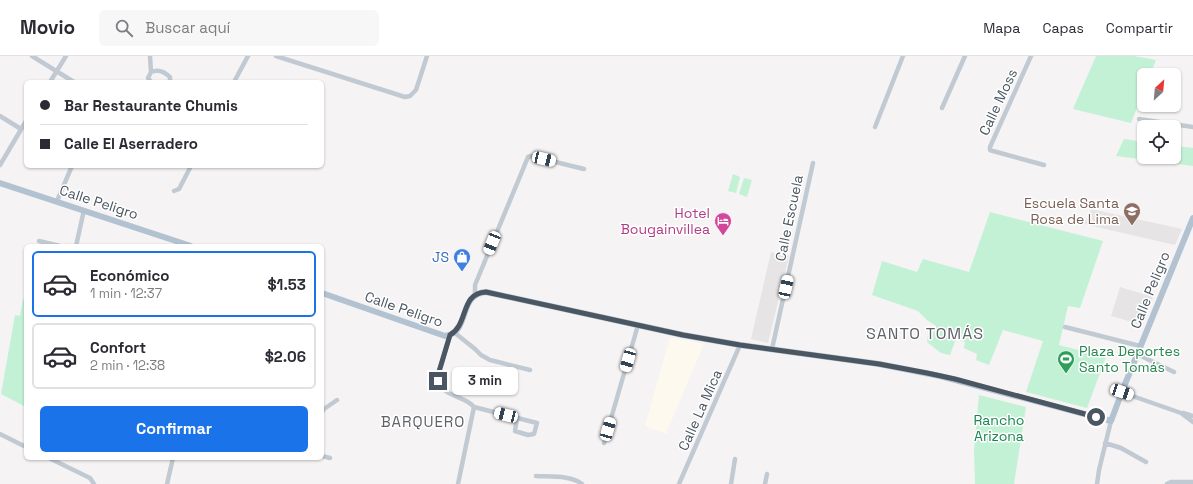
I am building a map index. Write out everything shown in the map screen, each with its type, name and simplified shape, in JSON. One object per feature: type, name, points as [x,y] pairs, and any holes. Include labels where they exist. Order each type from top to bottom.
[{"type":"main road","name":"Calle Peligro","points":[[0,183],[185,244]]},
{"type":"main road","name":"Calle Peligro","points":[[1111,421],[1140,346],[1193,218]]},
{"type":"main road","points":[[475,294],[480,292],[493,293],[638,325],[740,345],[879,364],[940,376],[1111,421]]},
{"type":"main road","name":"Calle Peligro","points":[[324,294],[438,334],[452,334],[461,323],[469,302],[475,294]]},
{"type":"street","points":[[32,56],[71,80]]},
{"type":"street","points":[[51,80],[66,56]]},
{"type":"street","points":[[150,56],[151,72],[148,78],[150,80]]},
{"type":"street","points":[[235,80],[248,56]]},
{"type":"street","points":[[276,56],[405,96],[410,96],[416,90],[427,56]]},
{"type":"street","points":[[875,127],[904,56]]},
{"type":"street","points":[[942,108],[965,56]]},
{"type":"street","name":"Calle Moss","points":[[1031,56],[990,150],[1044,165]]},
{"type":"street","points":[[151,72],[159,71],[167,75],[170,80]]},
{"type":"street","points":[[0,116],[21,129]]},
{"type":"street","points":[[0,165],[24,124]]},
{"type":"street","points":[[1181,126],[1193,128]]},
{"type":"street","points":[[475,294],[475,285],[528,158],[531,156],[584,169]]},
{"type":"street","name":"Calle Escuela","points":[[772,349],[813,163]]},
{"type":"street","points":[[57,201],[71,168]]},
{"type":"street","points":[[174,191],[179,189],[190,168]]},
{"type":"street","points":[[76,244],[84,210]]},
{"type":"street","points":[[39,241],[52,244]]},
{"type":"street","points":[[604,443],[638,325]]},
{"type":"street","points":[[1065,327],[1140,346]]},
{"type":"street","points":[[517,418],[515,431],[528,435],[534,434],[537,423],[474,407],[470,402],[456,397],[445,390],[438,381],[438,375],[452,334],[475,349],[480,355],[490,360],[530,370]]},
{"type":"street","name":"Calle La Mica","points":[[679,484],[740,345]]},
{"type":"street","points":[[1137,354],[1174,372]]},
{"type":"street","points":[[1122,392],[1193,416]]},
{"type":"street","points":[[324,409],[337,400]]},
{"type":"street","points":[[458,484],[474,407]]},
{"type":"street","points":[[1182,413],[1193,422]]},
{"type":"street","points":[[1097,484],[1111,421]]},
{"type":"street","points":[[0,434],[24,446]]},
{"type":"street","points":[[1105,443],[1121,448],[1146,462]]},
{"type":"street","points":[[324,456],[330,458]]},
{"type":"street","points":[[731,484],[735,459]]},
{"type":"street","points":[[54,460],[90,478],[94,484]]},
{"type":"street","points":[[167,484],[173,460]]},
{"type":"street","points":[[765,484],[767,474]]},
{"type":"street","points":[[536,476],[571,479],[579,481],[582,484]]},
{"type":"street","points":[[1168,484],[1171,482],[1193,482]]},
{"type":"shaded area","name":"Escuela Santa Rosa de Lima","points":[[1091,209],[1182,229],[1175,245],[1084,224]]},
{"type":"shaded area","points":[[771,252],[789,256],[768,343],[751,339]]},
{"type":"shaded area","points":[[1120,287],[1153,297],[1142,325],[1111,316]]},
{"type":"shaded area","points":[[670,337],[704,344],[666,434],[645,426]]},
{"type":"green space","points":[[1096,56],[1134,56],[1156,60],[1153,68],[1137,68],[1137,108],[1131,123],[1073,109]]},
{"type":"green space","points":[[1124,139],[1137,141],[1137,159],[1116,156]]},
{"type":"green space","points":[[1181,147],[1193,148],[1193,166],[1178,164],[1181,164]]},
{"type":"green space","points":[[733,174],[740,177],[736,193],[728,191]]},
{"type":"green space","points":[[744,178],[752,180],[747,197],[739,194]]},
{"type":"green space","points":[[990,212],[1103,241],[1080,308],[1068,306],[1059,345],[1106,357],[1087,408],[1026,392],[1043,341],[1003,330],[989,365],[976,360],[977,354],[964,348],[965,342],[956,339],[950,355],[941,353],[927,342],[928,335],[930,332],[934,332],[936,326],[918,311],[872,295],[882,261],[917,272],[923,259],[969,272]]},
{"type":"green space","points":[[23,299],[24,406],[1,394],[15,315],[20,316]]},
{"type":"green space","name":"Rancho Arizona","points":[[979,395],[1026,407],[1014,484],[975,484],[974,451]]},
{"type":"place","name":"Escuela Santa Rosa de Lima","points":[[1132,226]]},
{"type":"place","name":"Hotel Bougainvillea","points":[[723,236]]},
{"type":"place","name":"JS","points":[[462,272]]},
{"type":"place","name":"Plaza Deportes Santo Tomás","points":[[1066,374]]},
{"type":"district","name":"SANTO TOMÁS","points":[[925,333]]},
{"type":"district","name":"BARQUERO","points":[[423,422]]},
{"type":"route","points":[[438,381],[438,375],[450,335],[455,333],[459,328],[471,298],[480,292],[486,292],[683,335],[740,345],[848,359],[927,373],[955,379],[1096,417]]}]
